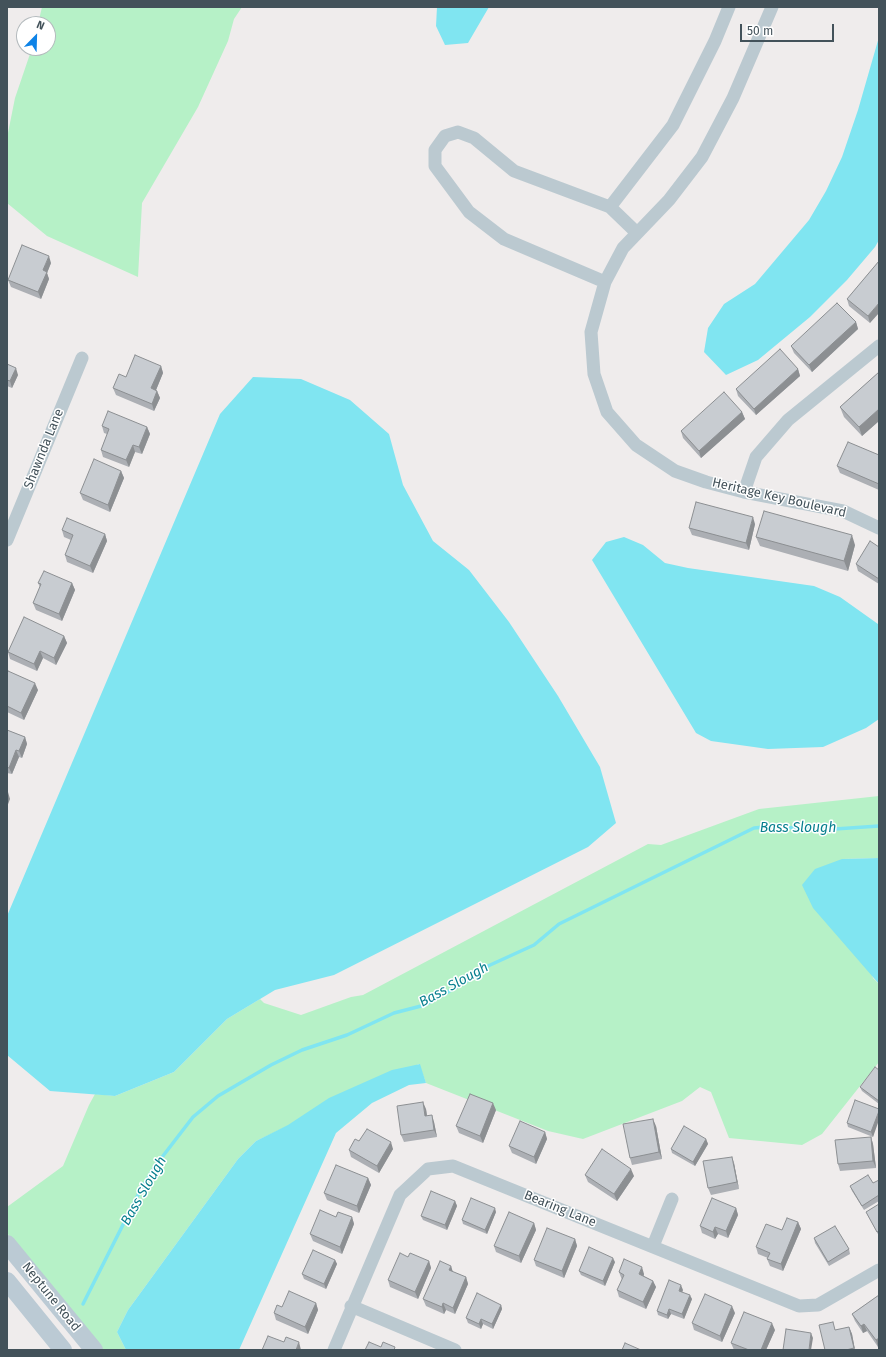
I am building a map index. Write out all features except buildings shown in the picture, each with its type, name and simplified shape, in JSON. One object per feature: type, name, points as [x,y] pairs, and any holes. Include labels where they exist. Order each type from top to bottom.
[{"type":"main road","name":"Neptune Road","points":[[7,1244],[94,1350]]},
{"type":"main road","name":"Neptune Road","points":[[7,1281],[63,1350]]},
{"type":"street","points":[[610,207],[673,125],[715,41],[729,7]]},
{"type":"street","name":"Heritage Key Boulevard","points":[[772,7],[733,98],[702,157],[669,200],[623,248],[605,282],[591,332],[594,374],[607,412],[636,446],[675,471],[706,482],[744,492],[843,511],[879,528]]},
{"type":"street","points":[[605,282],[504,239],[469,212],[435,166],[435,150],[445,136],[458,132],[474,138],[514,171],[610,207],[637,233]]},
{"type":"street","points":[[744,492],[756,457],[788,420],[879,346]]},
{"type":"street","name":"Shawnda Lane","points":[[7,540],[82,358]]},
{"type":"street","name":"Bearing Lane","points":[[334,1350],[351,1306],[400,1195],[428,1169],[453,1166],[799,1306],[818,1305],[879,1270]]},
{"type":"street","points":[[653,1246],[672,1199]]},
{"type":"street","points":[[351,1306],[455,1350]]},
{"type":"green space","points":[[42,7],[242,7],[234,19],[228,41],[198,107],[142,203],[138,277],[47,236],[7,203],[7,138],[15,98],[29,56],[56,56],[56,16],[40,16]]},
{"type":"green space","points":[[879,796],[879,858],[842,859],[873,978],[879,984],[879,1062],[822,1134],[802,1145],[729,1138],[711,1092],[700,1087],[682,1101],[583,1139],[548,1131],[426,1083],[419,1064],[256,1141],[238,1159],[128,1310],[117,1332],[126,1350],[103,1350],[7,1233],[7,1207],[63,1166],[95,1094],[115,1096],[174,1072],[227,1019],[260,999],[264,1003],[301,1015],[351,997],[363,995],[648,844],[661,845],[759,809]]},
{"type":"water","points":[[437,7],[489,7],[468,43],[445,45],[436,26]]},
{"type":"water","points":[[879,37],[879,240],[875,247],[847,280],[810,317],[758,360],[726,375],[704,352],[708,328],[724,304],[755,284],[809,220],[826,191],[842,157],[858,110]]},
{"type":"water","points":[[253,377],[301,379],[350,400],[389,434],[403,485],[433,541],[469,570],[509,622],[558,696],[600,767],[616,823],[588,847],[334,975],[275,990],[227,1019],[174,1072],[115,1096],[50,1091],[7,1055],[7,916],[220,414]]},
{"type":"water","points":[[624,537],[643,545],[665,563],[688,568],[814,586],[840,597],[878,624],[879,719],[866,728],[823,747],[768,749],[711,741],[696,733],[592,560],[606,542]]},
{"type":"water","points":[[879,858],[879,984],[813,908],[802,885],[815,869],[842,859]]},
{"type":"water","points":[[420,1064],[426,1083],[409,1085],[372,1103],[336,1133],[239,1350],[126,1350],[117,1332],[128,1310],[238,1159],[256,1141],[288,1125],[329,1098],[392,1070]]},
{"type":"waterway","name":"Bass Slough","points":[[83,1304],[139,1193],[156,1165],[193,1117],[218,1096],[271,1065],[302,1050],[347,1035],[394,1013],[425,1005],[474,977],[488,966],[534,945],[559,924],[754,828],[775,826],[803,829],[816,827],[835,829],[879,826]]}]
